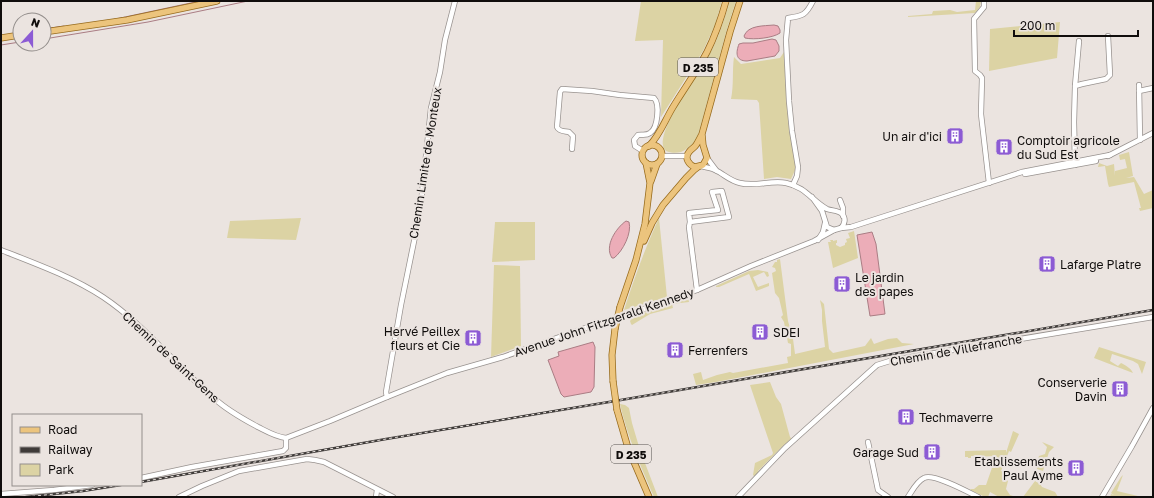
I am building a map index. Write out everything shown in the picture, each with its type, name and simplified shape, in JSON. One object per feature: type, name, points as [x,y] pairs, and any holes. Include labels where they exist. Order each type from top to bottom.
[{"type":"main road","points":[[52,31],[127,20],[217,1]]},
{"type":"main road","name":"D 235","points":[[649,146],[662,128],[673,106],[706,54],[716,31],[726,1]]},
{"type":"main road","points":[[699,167],[690,165],[687,156],[688,152],[694,148],[702,134],[740,1]]},
{"type":"main road","points":[[1,38],[12,37]]},
{"type":"main road","name":"D 235","points":[[659,149],[662,128]]},
{"type":"main road","points":[[636,260],[657,214],[663,205],[694,170],[705,163],[707,158],[704,151],[702,134]]},
{"type":"main road","points":[[649,146],[655,146],[659,149],[662,156],[660,161],[657,164],[652,165],[646,163],[643,158],[644,151],[649,146]]},
{"type":"main road","points":[[694,148],[700,148],[704,151]]},
{"type":"main road","name":"D 235","points":[[646,163],[650,183]]},
{"type":"main road","name":"D 235","points":[[649,497],[628,448],[617,410],[613,381],[612,355],[615,329],[620,307],[636,260],[645,224],[650,183],[657,164]]},
{"type":"street","name":"Chemin Limite de Monteux","points":[[387,397],[401,305],[420,206],[431,108],[440,72],[444,40],[455,1]]},
{"type":"street","points":[[793,185],[797,176],[798,167],[789,101],[786,40],[788,18],[801,16],[806,12],[813,1]]},
{"type":"street","points":[[984,1],[984,8],[974,19],[975,71],[980,74],[982,78],[981,114],[989,183]]},
{"type":"street","points":[[1075,86],[1108,78],[1110,74],[1108,36]]},
{"type":"street","points":[[1075,164],[1075,86],[1079,41]]},
{"type":"street","points":[[1140,140],[1139,88],[1153,88]]},
{"type":"street","points":[[572,149],[573,136],[570,132],[560,131],[557,127],[560,90],[562,89],[654,98],[657,102],[658,111],[653,130],[648,134],[638,135],[634,140],[635,146],[644,151]]},
{"type":"street","points":[[812,197],[822,211],[829,229],[834,230],[851,227],[1012,176],[1102,159],[1153,133]]},
{"type":"street","points":[[662,156],[687,156]]},
{"type":"street","points":[[707,158],[716,170]]},
{"type":"street","points":[[699,167],[716,170],[736,182],[746,185],[782,182],[793,185],[804,191],[826,208],[835,211],[844,217],[847,222],[862,223]]},
{"type":"street","points":[[690,222],[729,217],[722,191],[712,192],[718,210],[689,213],[689,227],[697,290]]},
{"type":"street","points":[[818,240],[823,232],[825,221],[829,213],[835,211],[841,202],[844,224],[841,228]]},
{"type":"street","name":"Avenue John Fitzgerald Kennedy","points":[[387,397],[447,373],[503,357],[665,302],[818,240],[834,230]]},
{"type":"street","name":"Chemin de Saint-Gens","points":[[1,250],[58,273],[102,296],[132,319],[172,359],[221,404],[268,432],[286,438]]},
{"type":"street","name":"Chemin de Villefranche","points":[[741,496],[785,448],[877,365],[893,360],[1153,317]]},
{"type":"street","points":[[142,478],[283,451],[286,448],[286,438],[387,397]]},
{"type":"street","points":[[1102,497],[1153,408]]},
{"type":"street","points":[[868,442],[878,490],[888,497]]},
{"type":"street","points":[[179,497],[239,471],[307,459],[324,462],[393,497]]},
{"type":"street","points":[[908,497],[922,479],[927,476],[978,497]]},
{"type":"street","points":[[1,494],[84,486]]},
{"type":"street","points":[[376,497],[377,490]]},
{"type":"green space","points":[[641,1],[722,1],[715,25],[703,51],[661,117],[663,40],[635,41]]},
{"type":"green space","points":[[730,1],[736,1],[697,139],[681,152],[669,152],[663,146],[664,136],[669,121],[677,105],[713,49]]},
{"type":"green space","points":[[976,1],[981,1],[980,7],[975,13],[908,17],[932,14],[933,11],[950,10],[957,12],[975,10]]},
{"type":"green space","points":[[1060,22],[1057,58],[989,71],[990,29]]},
{"type":"green space","points":[[784,52],[789,129],[796,168],[791,179],[777,177],[764,179],[759,103],[757,100],[731,99],[734,57],[741,64],[780,58]]},
{"type":"green space","points":[[1129,152],[1133,176],[1126,178],[1134,177],[1144,194],[1153,190],[1153,208],[1140,211],[1139,208],[1141,208],[1134,182],[1109,187],[1105,166],[1098,167],[1099,163],[1107,166],[1114,164],[1115,176],[1115,171],[1127,168],[1125,159],[1120,160],[1119,155]]},
{"type":"green space","points":[[301,218],[296,240],[227,238],[230,221]]},
{"type":"green space","points":[[659,218],[667,297],[624,310],[640,264]]},
{"type":"green space","points":[[495,222],[535,222],[535,260],[492,262]]},
{"type":"green space","points":[[854,231],[858,258],[833,268],[828,242],[831,242],[830,240],[837,240],[836,245],[840,247],[845,245],[847,242],[846,239],[850,238],[848,233]]},
{"type":"green space","points":[[780,259],[788,321],[795,354],[825,347],[820,300],[824,304],[829,349],[833,353],[865,346],[871,338],[874,344],[888,339],[897,338],[902,343],[914,344],[696,385],[693,374],[701,372],[703,380],[730,372],[733,373],[788,363],[787,357],[791,356],[791,344],[788,343],[784,322],[781,317],[783,315],[779,298],[775,293],[772,273],[776,271],[775,268],[772,267],[777,260]]},
{"type":"green space","points":[[494,265],[520,266],[521,346],[491,357]]},
{"type":"green space","points":[[758,270],[768,272],[769,276],[767,277],[764,272],[753,277],[758,287],[769,283],[769,286],[756,291],[749,274],[716,287],[749,271]]},
{"type":"green space","points":[[688,297],[689,302],[672,304],[673,308],[650,314],[632,325],[631,324],[630,321],[633,317]]},
{"type":"green space","points":[[1099,347],[1146,362],[1142,374],[1138,364],[1112,354],[1110,361],[1118,366],[1121,363],[1123,364],[1133,373],[1094,358]]},
{"type":"green space","points":[[770,382],[776,397],[781,404],[790,437],[793,440],[788,445],[785,444],[758,471],[759,473],[755,477],[753,475],[755,463],[772,455],[773,453],[750,385]]},
{"type":"green space","points":[[620,404],[629,408],[640,450],[658,497],[654,497],[639,463],[626,428]]},
{"type":"green space","points":[[1013,431],[1019,434],[1011,452],[1009,451],[1001,471],[1004,472],[1005,479],[1008,481],[1006,489],[1010,495],[1016,497],[999,497],[990,492],[988,497],[985,497],[970,490],[979,485],[986,485],[994,462],[994,456],[971,456],[971,458],[968,458],[965,457],[965,451],[1006,450],[1006,453]]},
{"type":"green space","points":[[1042,442],[1054,447],[1049,452],[1043,471],[1037,469],[1036,464],[1039,456],[1045,454],[1047,447]]},
{"type":"green space","points":[[1123,475],[1117,491],[1142,497],[1110,497],[1111,494],[1114,495],[1111,493]]},
{"type":"green space","points":[[1035,481],[1042,487],[1055,492],[1058,497],[1023,497]]},
{"type":"shaded area","points":[[774,25],[778,26],[780,30],[780,33],[777,35],[758,39],[749,39],[745,38],[744,36],[746,32],[753,28]]},
{"type":"shaded area","points":[[772,39],[776,40],[779,46],[779,51],[775,56],[747,61],[743,61],[738,58],[737,50],[739,44]]},
{"type":"shaded area","points":[[626,221],[629,222],[630,226],[626,242],[621,251],[614,258],[612,258],[609,248],[610,243],[618,228]]},
{"type":"shaded area","points":[[872,232],[876,244],[885,314],[870,316],[857,235]]},
{"type":"shaded area","points":[[593,342],[595,347],[594,387],[591,392],[564,397],[561,394],[548,360],[559,356],[558,352]]},
{"type":"waterway","points":[[111,20],[200,1]]},
{"type":"waterway","points":[[52,38],[148,22],[248,1]]},
{"type":"waterway","points":[[52,28],[64,26]]},
{"type":"waterway","points":[[1,45],[12,43]]},
{"type":"railway","points":[[142,482],[386,439],[1153,310]]},
{"type":"railway","points":[[26,497],[115,486]]},
{"type":"place","name":"Un air d'ici","points":[[955,136]]},
{"type":"place","name":"Comptoir agricole du Sud Est","points":[[1004,147]]},
{"type":"place","name":"Lafarge Platre","points":[[1047,264]]},
{"type":"place","name":"Le jardin des papes","points":[[842,284]]},
{"type":"place","name":"SDEI","points":[[760,332]]},
{"type":"place","name":"Hervé Peillex fleurs et Cie","points":[[473,338]]},
{"type":"place","name":"Ferrenfers","points":[[675,350]]},
{"type":"place","name":"Conserverie Davin","points":[[1120,389]]},
{"type":"place","name":"Techmaverre","points":[[906,417]]},
{"type":"place","name":"Garage Sud","points":[[932,452]]},
{"type":"place","name":"Etablissements Paul Ayme","points":[[1076,468]]}]
